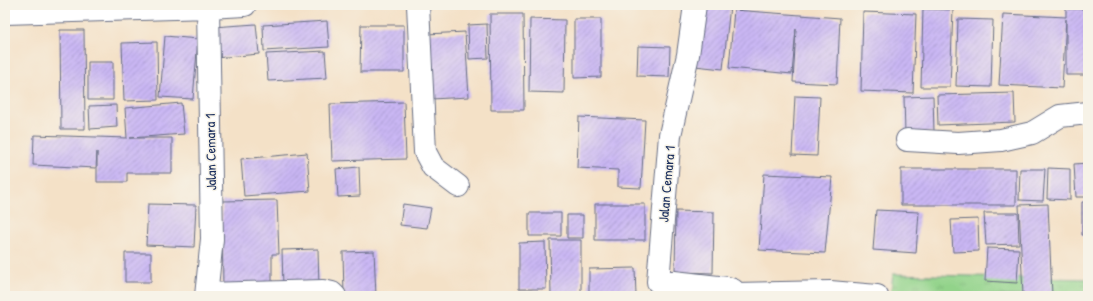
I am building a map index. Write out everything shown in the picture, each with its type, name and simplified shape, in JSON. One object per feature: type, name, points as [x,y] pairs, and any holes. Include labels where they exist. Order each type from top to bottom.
[{"type":"street","points":[[5,13],[245,5]]},
{"type":"street","points":[[418,5],[425,152],[433,167],[458,186]]},
{"type":"street","name":"Jalan Cemara 1","points":[[695,5],[688,55],[670,135],[658,289],[674,282],[727,288],[733,290],[737,295]]},
{"type":"street","name":"Jalan Cemara 1","points":[[206,295],[212,239],[208,7]]},
{"type":"street","points":[[907,140],[958,143],[1001,140],[1032,134],[1060,116],[1088,113]]},
{"type":"street","points":[[206,295],[324,291],[332,293],[335,296]]},
{"type":"street","points":[[737,295],[830,292],[877,296]]},
{"type":"green space","points":[[893,274],[1088,279],[1088,296],[890,296]]},
{"type":"building","points":[[701,5],[730,6],[723,69],[695,66]]},
{"type":"building","points":[[923,9],[953,10],[950,87],[921,87]]},
{"type":"building","points":[[1066,9],[1088,9],[1088,75],[1066,75],[1066,19],[1062,88],[999,85],[1003,14],[1066,17]]},
{"type":"building","points":[[734,10],[840,18],[837,84],[793,82],[796,29],[792,74],[729,68]]},
{"type":"building","points":[[863,12],[916,14],[913,93],[861,91]]},
{"type":"building","points":[[490,14],[523,14],[524,110],[491,110]]},
{"type":"building","points":[[530,19],[565,20],[564,93],[529,92]]},
{"type":"building","points":[[574,19],[601,19],[601,77],[574,78]]},
{"type":"building","points":[[958,19],[993,20],[991,87],[956,86]]},
{"type":"building","points":[[327,21],[329,47],[264,51],[263,25]]},
{"type":"building","points":[[256,24],[259,54],[215,58],[213,27]]},
{"type":"building","points":[[487,24],[488,58],[469,59],[468,25]]},
{"type":"building","points":[[361,25],[404,25],[404,72],[360,72]]},
{"type":"building","points":[[60,30],[84,30],[85,129],[61,129]]},
{"type":"building","points":[[465,32],[469,97],[431,99],[427,34]]},
{"type":"building","points":[[165,36],[198,39],[193,99],[160,97]]},
{"type":"building","points":[[157,42],[158,100],[124,101],[122,43]]},
{"type":"building","points":[[638,46],[670,47],[669,77],[637,76]]},
{"type":"building","points":[[325,51],[327,78],[268,81],[266,54]]},
{"type":"building","points":[[88,62],[113,62],[113,100],[88,100]]},
{"type":"building","points":[[1014,93],[1015,122],[938,125],[937,95]]},
{"type":"building","points":[[795,96],[820,97],[817,156],[792,155]]},
{"type":"building","points":[[933,96],[934,132],[905,133],[904,97]]},
{"type":"building","points":[[404,102],[406,159],[332,161],[330,104]]},
{"type":"building","points":[[181,103],[184,134],[130,138],[172,138],[172,173],[127,173],[127,182],[97,182],[97,152],[96,168],[33,165],[34,135],[127,138],[125,108]]},
{"type":"building","points":[[116,105],[117,127],[90,129],[89,106]]},
{"type":"building","points":[[579,117],[645,120],[641,188],[618,187],[618,170],[577,168]]},
{"type":"building","points":[[307,153],[310,191],[244,196],[241,159]]},
{"type":"building","points":[[1088,163],[1088,197],[1076,197],[1074,164]]},
{"type":"building","points":[[359,167],[360,196],[338,197],[336,169]]},
{"type":"building","points":[[1048,168],[1070,169],[1070,200],[1047,199]]},
{"type":"building","points":[[901,169],[1016,169],[1016,205],[901,205]]},
{"type":"building","points":[[1020,169],[1045,169],[1043,201],[1019,200]]},
{"type":"building","points":[[764,174],[832,177],[825,253],[759,250]]},
{"type":"building","points":[[277,200],[279,254],[272,254],[272,290],[223,291],[222,201]]},
{"type":"building","points":[[1082,202],[1088,202],[1088,235],[1082,235]]},
{"type":"building","points":[[148,204],[196,205],[194,247],[146,245]]},
{"type":"building","points":[[403,204],[431,208],[427,228],[400,225]]},
{"type":"building","points":[[595,204],[645,204],[645,240],[595,240]]},
{"type":"building","points":[[1048,204],[1052,295],[1023,296],[1019,205]]},
{"type":"building","points":[[876,210],[919,212],[916,253],[873,250]]},
{"type":"building","points":[[676,211],[714,212],[713,273],[675,272]]},
{"type":"building","points":[[529,213],[561,213],[561,236],[529,236]]},
{"type":"building","points":[[984,213],[1018,213],[1019,244],[986,245]]},
{"type":"building","points":[[567,215],[583,215],[583,238],[567,238]]},
{"type":"building","points":[[978,219],[979,251],[953,252],[951,220]]},
{"type":"building","points":[[550,240],[581,240],[581,296],[551,296]]},
{"type":"building","points":[[545,242],[546,289],[519,289],[519,243]]},
{"type":"building","points":[[987,248],[1019,249],[1017,283],[985,281]]},
{"type":"building","points":[[318,249],[319,287],[283,287],[282,250]]},
{"type":"building","points":[[374,251],[376,296],[344,296],[343,252]]},
{"type":"building","points":[[125,253],[151,253],[151,282],[125,282]]},
{"type":"building","points":[[635,268],[636,296],[589,296],[589,269]]},
{"type":"building","points":[[664,291],[717,296],[664,296]]}]
